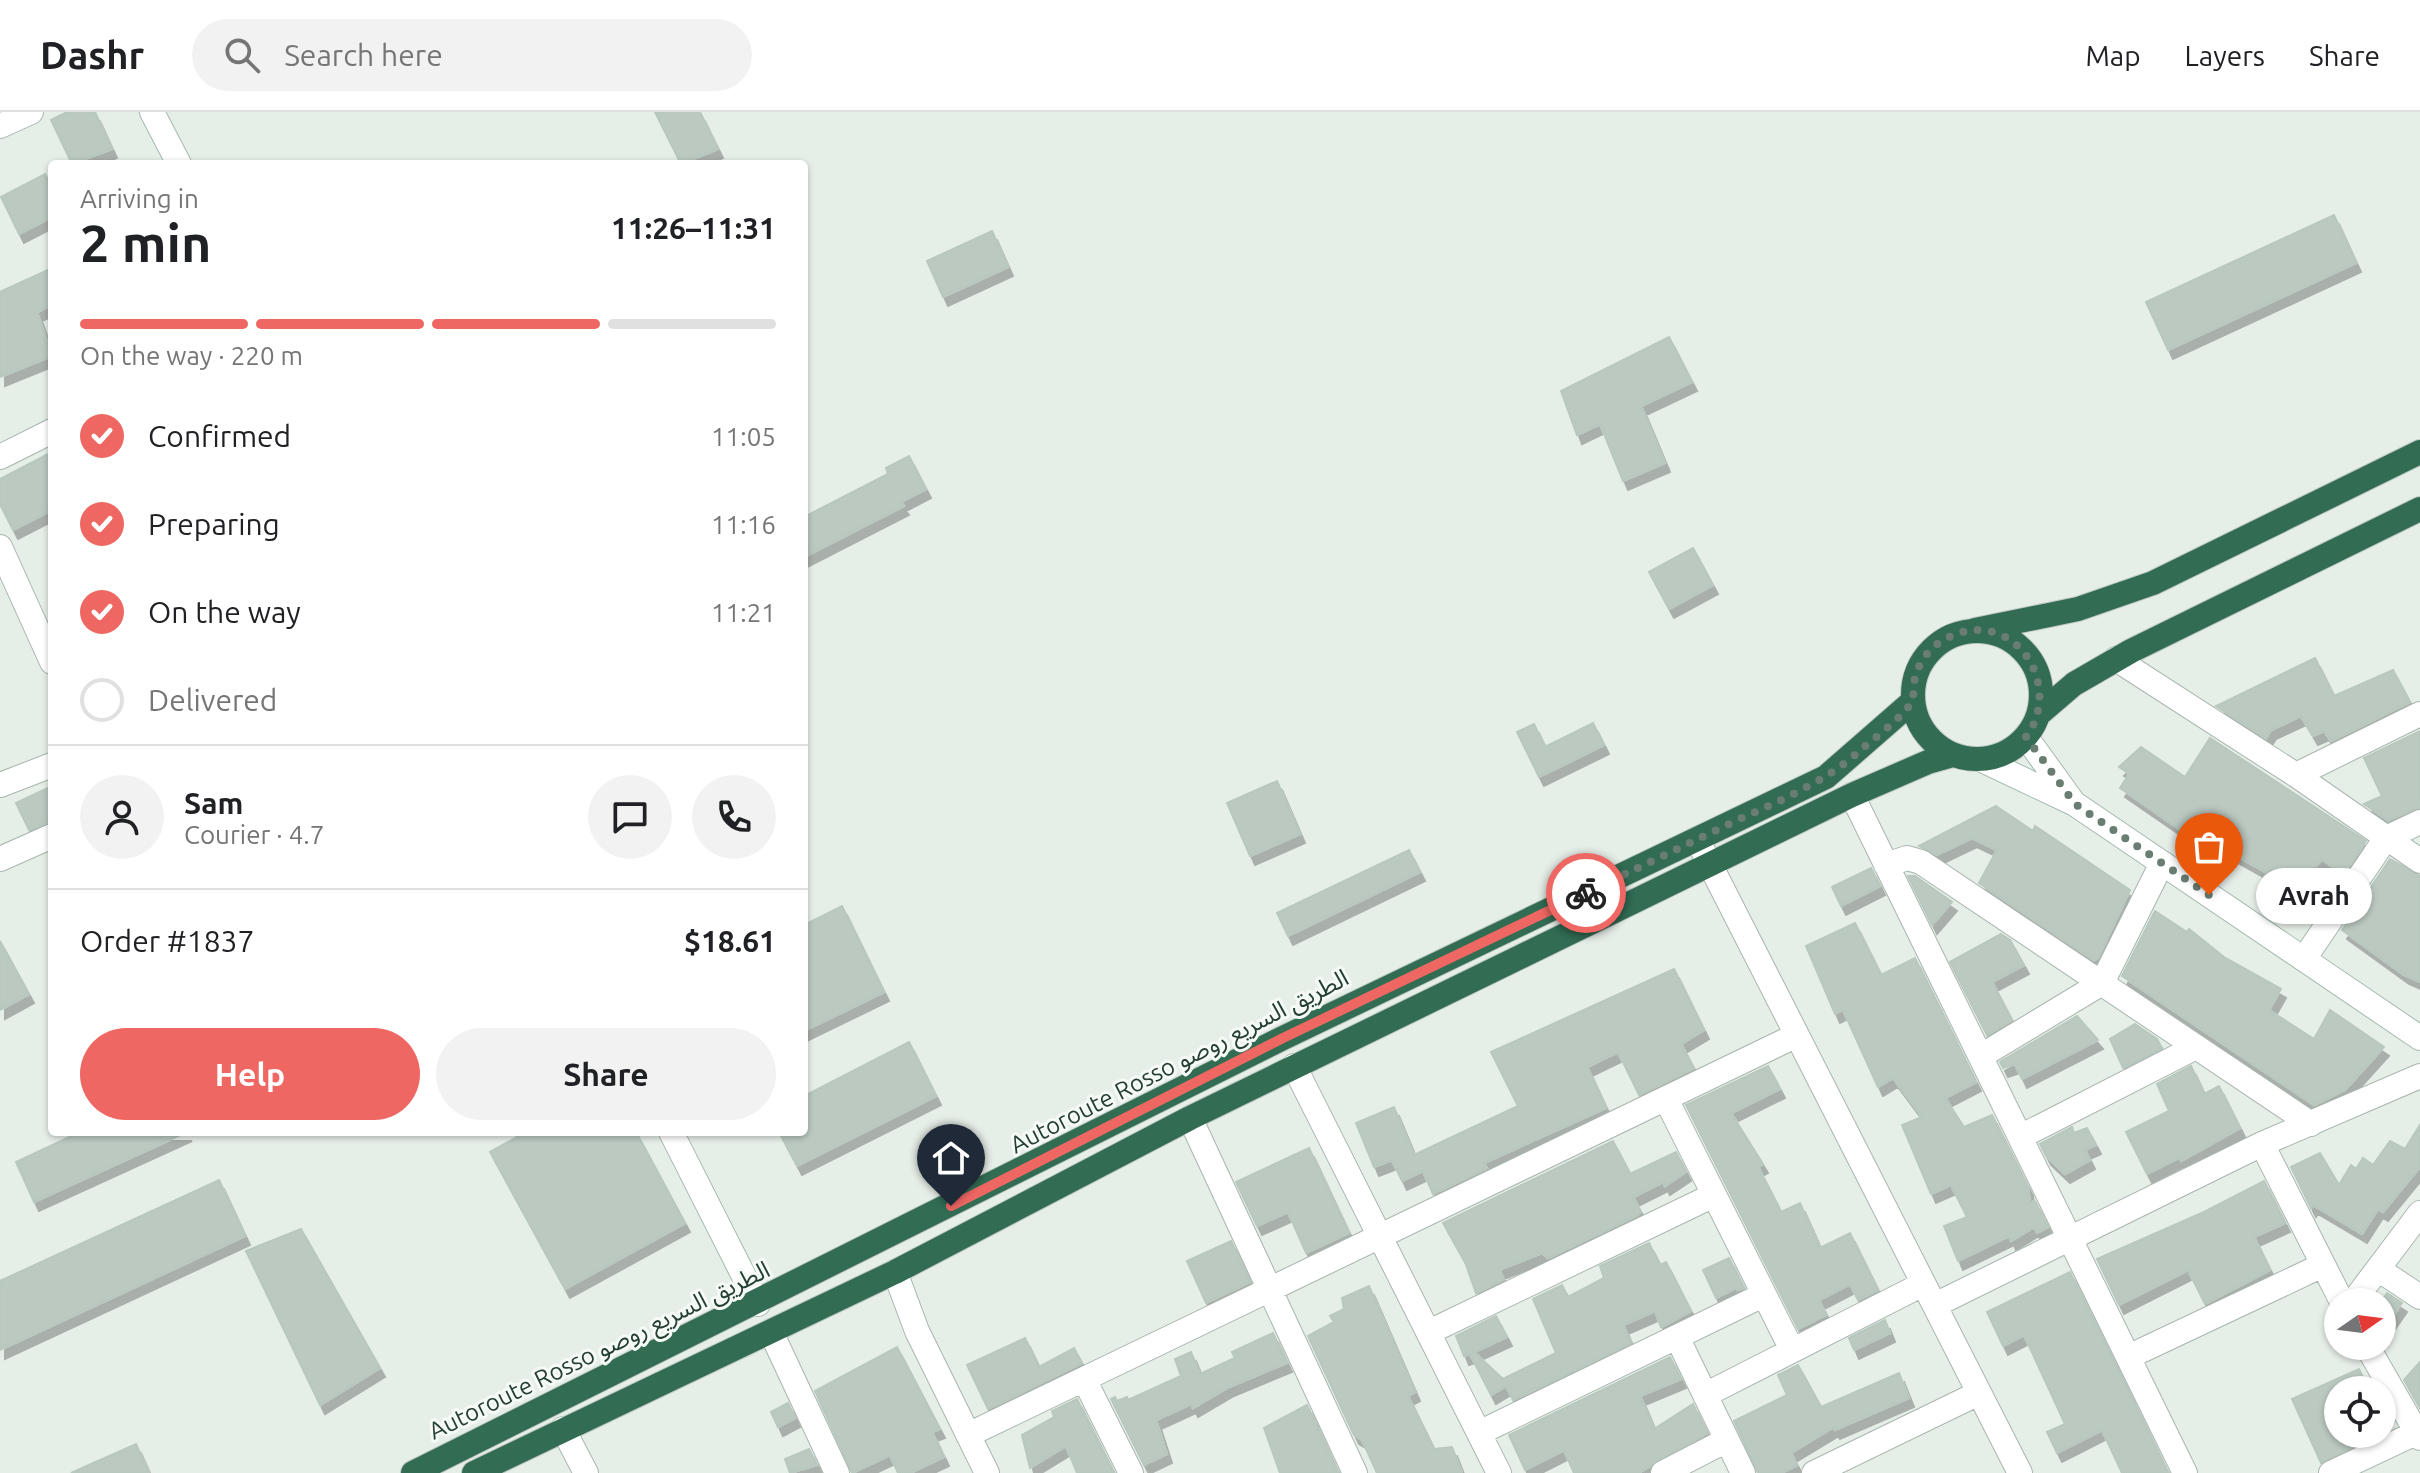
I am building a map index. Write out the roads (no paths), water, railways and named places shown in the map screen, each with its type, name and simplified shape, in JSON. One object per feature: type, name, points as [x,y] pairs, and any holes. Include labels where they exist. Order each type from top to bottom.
[{"type":"highway","points":[[1953,755],[1925,733],[1913,701],[1919,666],[1933,647],[1952,635],[2078,609],[2153,583],[2420,452]]},
{"type":"highway","points":[[474,1473],[895,1272],[1294,1066],[1852,795],[1928,762],[1953,755],[1982,760],[2002,755],[2026,737],[2039,714],[2074,684],[2116,659],[2420,509]]},
{"type":"highway","points":[[1975,630],[2005,637],[2028,656],[2040,685],[2039,714]]},
{"type":"highway","name":"Autoroute Rosso الطريق السريع روصو","points":[[413,1473],[758,1304],[1283,1038],[1826,777],[1913,701]]},
{"type":"street","points":[[0,126],[31,112]]},
{"type":"street","points":[[152,112],[177,160]]},
{"type":"street","points":[[0,457],[48,433]]},
{"type":"street","points":[[0,547],[48,653]]},
{"type":"street","points":[[2116,659],[2296,775],[2420,861]]},
{"type":"street","points":[[2296,775],[2420,714]]},
{"type":"street","points":[[2026,737],[2075,804]]},
{"type":"street","points":[[1982,760],[2075,804],[2420,1038]]},
{"type":"street","points":[[0,785],[48,767]]},
{"type":"street","points":[[1852,795],[2185,1473]]},
{"type":"street","points":[[2304,959],[2386,838],[2420,822]]},
{"type":"street","points":[[0,859],[48,838]]},
{"type":"street","points":[[1697,839],[2020,1473]]},
{"type":"street","points":[[1886,865],[1907,858],[1921,862],[2311,1124]]},
{"type":"street","points":[[1981,1056],[2102,983],[2162,863]]},
{"type":"street","points":[[968,1435],[1795,1036]]},
{"type":"street","points":[[2020,1137],[2196,1047]]},
{"type":"street","points":[[1294,1066],[1499,1473]]},
{"type":"street","points":[[1705,1395],[1792,1350],[2070,1239],[2262,1144],[2420,1076]]},
{"type":"street","points":[[1666,1099],[1792,1350]]},
{"type":"street","points":[[1190,1118],[1267,1290],[1355,1473]]},
{"type":"street","points":[[673,1136],[758,1304]]},
{"type":"street","points":[[2262,1144],[2335,1288]]},
{"type":"street","points":[[1429,1332],[1714,1195]]},
{"type":"street","points":[[2364,1288],[2420,1213]]},
{"type":"street","points":[[2128,1357],[2323,1265]]},
{"type":"street","points":[[2378,1269],[2420,1297]]},
{"type":"street","points":[[895,1272],[917,1331],[987,1473]]},
{"type":"street","points":[[1479,1433],[1763,1295]]},
{"type":"street","points":[[771,1332],[837,1473]]},
{"type":"street","points":[[1677,1337],[1743,1473]]},
{"type":"street","points":[[2331,1473],[2419,1434],[2375,1360]]},
{"type":"street","points":[[1084,1379],[1131,1473]]},
{"type":"street","points":[[1814,1473],[1860,1463],[1979,1393]]},
{"type":"street","points":[[563,1429],[586,1473]]},
{"type":"street","points":[[1663,1473],[1727,1440]]},
{"type":"place","name":"Avrah","points":[[2209,895]]}]
